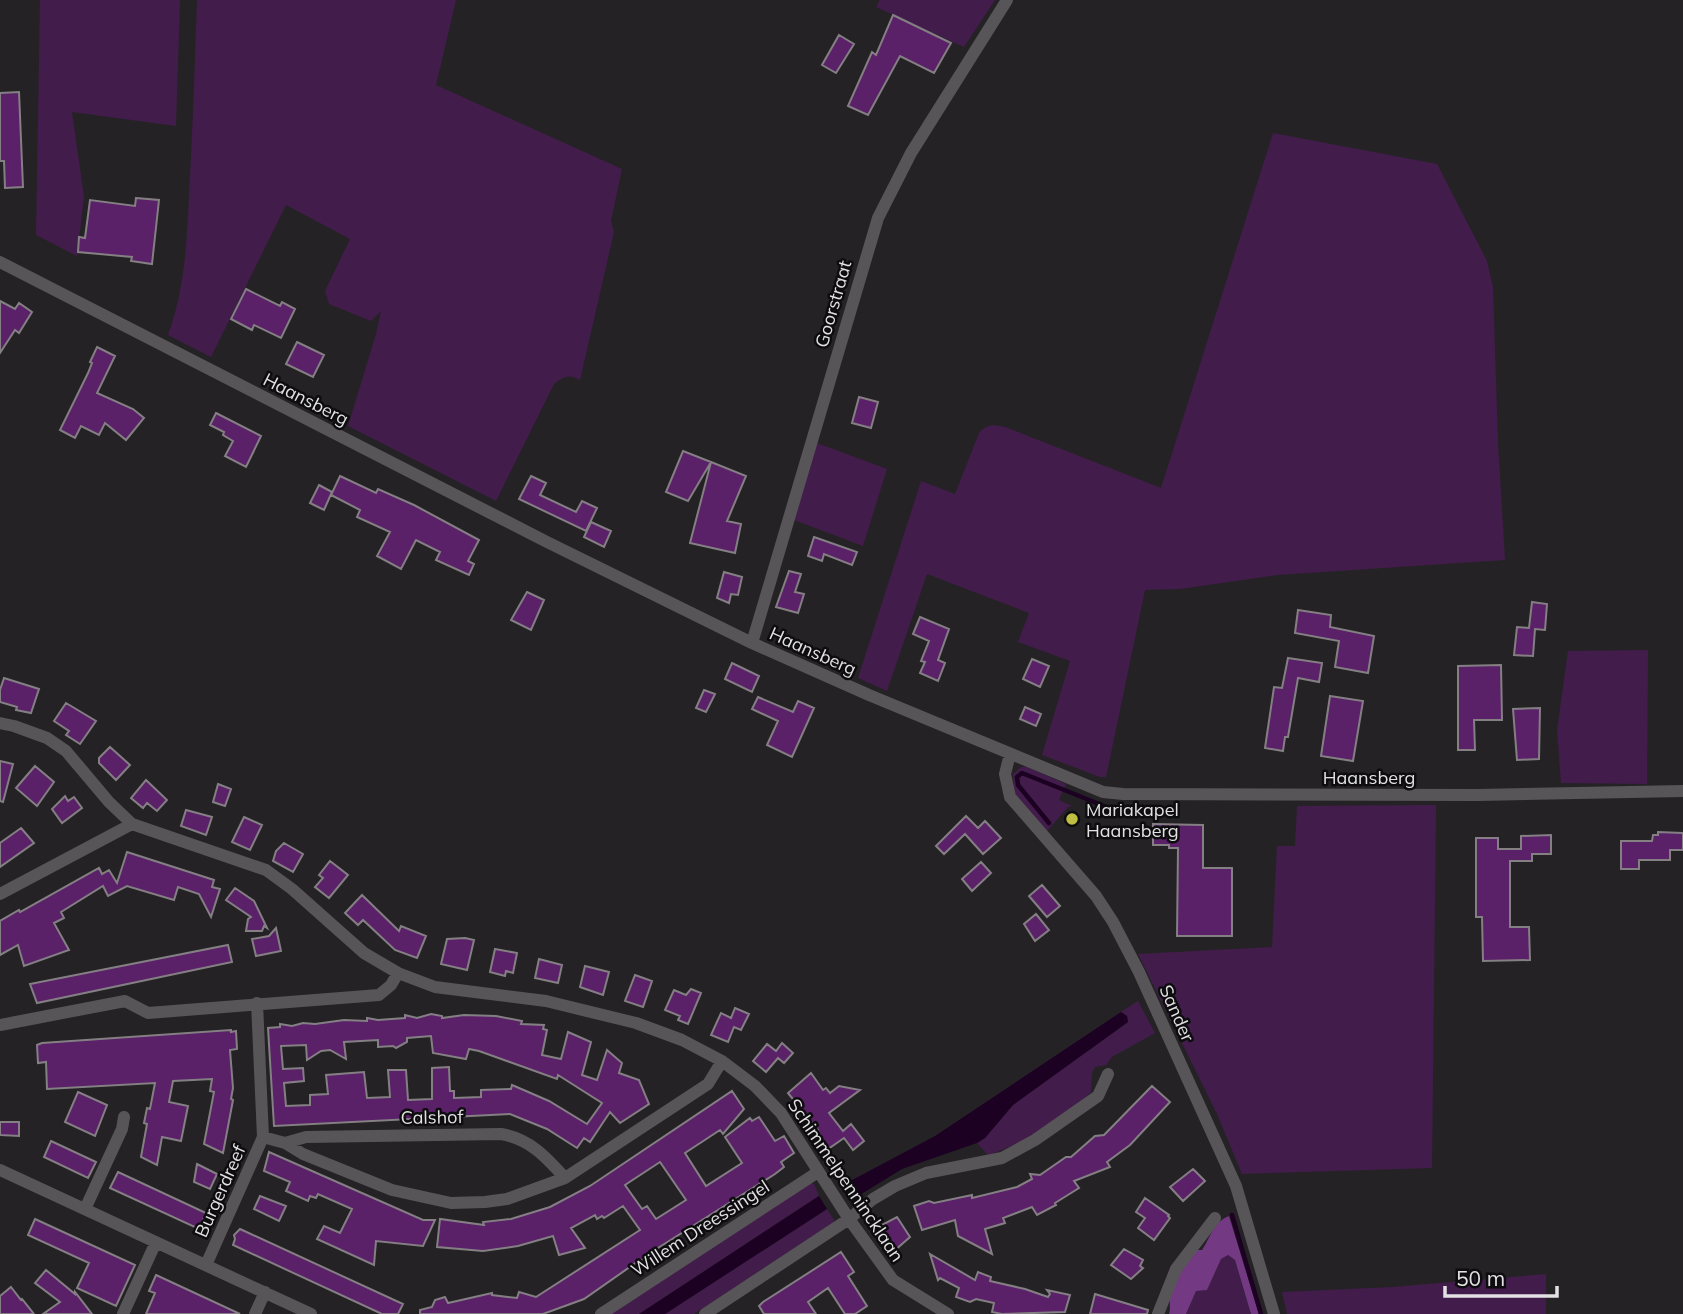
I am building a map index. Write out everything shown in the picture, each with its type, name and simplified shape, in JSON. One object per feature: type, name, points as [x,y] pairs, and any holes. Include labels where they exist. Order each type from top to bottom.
[{"type":"street","name":"Goorstraat","points":[[752,643],[878,218],[911,153],[1007,0]]},
{"type":"street","name":"Haansberg","points":[[0,262],[547,542],[752,643],[1094,788],[1123,794],[1478,795],[1683,791]]},
{"type":"street","name":"Schimmelpennincklaan","points":[[0,723],[47,738],[66,751],[109,802],[132,824],[265,870],[292,889],[364,953],[398,973],[435,987],[552,1002],[636,1023],[682,1040],[722,1061],[755,1086],[781,1114],[849,1219],[893,1280],[942,1313]]},
{"type":"street","name":"Sander","points":[[1010,754],[1005,778],[1010,797],[1096,896],[1139,972],[1236,1186],[1274,1314]]},
{"type":"street","points":[[0,894],[132,824]]},
{"type":"street","points":[[0,1025],[125,1001],[148,1013],[379,995],[391,985],[398,973]]},
{"type":"street","name":"Burgerdreef","points":[[206,1265],[263,1137],[257,1003]]},
{"type":"street","name":"Calshof","points":[[263,1137],[285,1143],[303,1154],[392,1189],[451,1203],[469,1204],[507,1199],[565,1178],[709,1084],[722,1061]]},
{"type":"street","points":[[705,1314],[849,1219],[873,1199],[915,1176],[1002,1158],[1028,1145],[1098,1096],[1108,1074]]},
{"type":"street","points":[[85,1209],[122,1129],[124,1116]]},
{"type":"street","name":"Calshof","points":[[285,1143],[306,1137],[501,1134],[537,1149],[565,1178]]},
{"type":"street","points":[[0,1170],[311,1314]]},
{"type":"street","name":"Willem Dreessingel","points":[[601,1314],[818,1172]]},
{"type":"street","points":[[1158,1314],[1176,1269],[1215,1219]]},
{"type":"street","points":[[124,1314],[156,1242]]},
{"type":"street","points":[[255,1314],[265,1293]]},
{"type":"shaded area","points":[[40,0],[180,0],[176,126],[72,112],[84,197],[77,256],[36,235]]},
{"type":"shaded area","points":[[197,0],[456,0],[436,85],[622,169],[611,221],[614,232],[580,380],[567,377],[554,384],[496,501],[348,426],[381,311],[371,321],[329,304],[325,291],[350,239],[286,205],[211,357],[168,335],[183,276],[187,237]]},
{"type":"shaded area","points":[[880,0],[995,0],[964,47],[876,7]]},
{"type":"shaded area","points":[[1273,133],[1437,164],[1487,261],[1493,287],[1505,560],[1277,575],[1180,589],[1145,590],[1106,777],[1042,755],[1070,661],[1018,642],[1029,613],[927,574],[887,691],[858,678],[921,481],[955,494],[979,433],[988,426],[1005,427],[1161,488]]},
{"type":"shaded area","points":[[817,443],[887,469],[863,546],[794,520]]},
{"type":"shaded area","points":[[1648,650],[1647,784],[1561,783],[1557,730],[1568,651]]},
{"type":"shaded area","points":[[1021,767],[1027,767],[1066,784],[1059,800],[1072,806],[1068,807],[1047,831],[1014,793],[1013,774]]},
{"type":"shaded area","points":[[1436,805],[1432,1168],[1242,1174],[1217,1114],[1138,954],[1272,947],[1277,846],[1295,846],[1297,806]]},
{"type":"shaded area","points":[[1138,1001],[1155,1033],[1112,1057],[1106,1065],[1095,1067],[1091,1092],[1056,1121],[1016,1144],[988,1155],[977,1143],[985,1138],[1013,1105],[1128,1022],[1127,1016],[1121,1012]]},
{"type":"shaded area","points":[[1121,1012],[1127,1016],[1128,1022],[1013,1105],[985,1138],[902,1169],[850,1201],[841,1186],[935,1136]]},
{"type":"shaded area","points":[[811,1183],[819,1196],[639,1314],[609,1314]]},
{"type":"shaded area","points":[[819,1196],[827,1209],[665,1314],[639,1314]]},
{"type":"shaded area","points":[[827,1209],[834,1220],[833,1223],[694,1314],[665,1314]]},
{"type":"shaded area","points":[[1229,1216],[1259,1314],[1251,1314],[1235,1260],[1228,1255],[1221,1259],[1207,1290],[1196,1291],[1186,1314],[1169,1314],[1171,1291],[1179,1272],[1194,1250],[1202,1250],[1216,1226]]},
{"type":"shaded area","points":[[1228,1255],[1235,1260],[1251,1314],[1186,1314],[1196,1291],[1207,1290],[1221,1259]]},
{"type":"shaded area","points":[[1546,1274],[1546,1314],[1287,1314],[1282,1292],[1393,1287]]},
{"type":"building","points":[[893,15],[951,43],[934,73],[900,56],[868,115],[848,106],[872,52],[876,55]]},
{"type":"building","points":[[839,35],[854,44],[836,73],[822,65]]},
{"type":"building","points":[[19,92],[23,187],[5,188],[4,161],[0,161],[0,93]]},
{"type":"building","points":[[136,198],[159,200],[152,264],[131,261],[132,257],[78,252],[79,237],[85,238],[90,200],[135,206]]},
{"type":"building","points":[[246,289],[280,306],[282,302],[295,309],[281,338],[254,325],[252,330],[231,319]]},
{"type":"building","points":[[0,301],[15,309],[19,303],[32,312],[19,333],[15,330],[0,353]]},
{"type":"building","points":[[297,342],[324,355],[313,377],[286,364]]},
{"type":"building","points":[[97,347],[115,356],[97,393],[133,409],[144,418],[126,440],[105,423],[99,435],[81,426],[75,438],[60,430],[88,373]]},
{"type":"building","points":[[859,397],[878,402],[871,428],[852,423]]},
{"type":"building","points":[[216,413],[261,436],[246,467],[225,456],[233,441],[223,435],[224,432],[210,425]]},
{"type":"building","points":[[683,451],[711,462],[688,501],[666,492]]},
{"type":"building","points":[[711,462],[746,476],[727,521],[741,524],[735,553],[690,543]]},
{"type":"building","points":[[340,476],[376,493],[378,489],[414,505],[479,540],[468,561],[474,564],[469,575],[436,560],[440,552],[416,540],[401,569],[377,556],[390,532],[357,517],[360,510],[331,495]]},
{"type":"building","points":[[531,476],[546,483],[540,495],[576,512],[582,501],[597,508],[586,531],[519,499]]},
{"type":"building","points":[[319,485],[332,492],[324,510],[310,503]]},
{"type":"building","points":[[591,522],[611,531],[604,547],[584,537]]},
{"type":"building","points":[[814,537],[857,552],[852,565],[824,554],[822,561],[808,556]]},
{"type":"building","points":[[789,571],[801,574],[795,592],[804,594],[798,613],[776,607]]},
{"type":"building","points":[[724,572],[742,577],[738,595],[731,594],[729,603],[717,598]]},
{"type":"building","points":[[527,592],[544,600],[531,630],[511,620]]},
{"type":"building","points":[[1532,602],[1547,604],[1545,630],[1535,629],[1533,656],[1514,655],[1517,627],[1529,628]]},
{"type":"building","points":[[1298,610],[1331,615],[1330,627],[1374,636],[1368,673],[1335,667],[1339,641],[1295,633]]},
{"type":"building","points":[[920,617],[949,629],[938,660],[945,663],[938,681],[920,673],[925,662],[921,661],[929,641],[913,634]]},
{"type":"building","points":[[1288,658],[1322,663],[1319,682],[1298,678],[1283,751],[1265,748],[1274,687],[1282,688]]},
{"type":"building","points":[[1032,659],[1049,666],[1040,687],[1023,679]]},
{"type":"building","points":[[732,663],[759,676],[752,692],[725,679]]},
{"type":"building","points":[[1501,665],[1502,720],[1474,720],[1475,750],[1458,750],[1458,666]]},
{"type":"building","points":[[4,678],[39,689],[31,713],[16,710],[17,707],[0,702]]},
{"type":"building","points":[[704,690],[715,694],[706,712],[696,708]]},
{"type":"building","points":[[1330,696],[1363,701],[1353,761],[1321,756]]},
{"type":"building","points":[[758,697],[793,712],[798,701],[814,708],[792,757],[767,745],[778,721],[752,709]]},
{"type":"building","points":[[66,703],[96,721],[80,744],[66,735],[69,731],[54,721]]},
{"type":"building","points":[[1025,707],[1041,714],[1036,726],[1020,719]]},
{"type":"building","points":[[1540,708],[1539,759],[1517,760],[1513,709]]},
{"type":"building","points":[[110,747],[130,765],[116,780],[99,763],[99,758]]},
{"type":"building","points":[[0,761],[13,764],[3,802],[0,801]]},
{"type":"building","points":[[35,766],[54,782],[37,806],[16,788]]},
{"type":"building","points":[[146,780],[167,800],[157,811],[147,803],[143,808],[131,798]]},
{"type":"building","points":[[218,784],[231,789],[225,806],[213,802]]},
{"type":"building","points":[[65,796],[68,801],[74,797],[82,808],[62,823],[52,809]]},
{"type":"building","points":[[186,810],[212,817],[206,835],[181,826]]},
{"type":"building","points":[[966,816],[978,828],[985,821],[1001,838],[983,854],[965,834],[944,854],[936,846]]},
{"type":"building","points":[[244,817],[262,825],[250,850],[232,842]]},
{"type":"building","points":[[1153,824],[1203,825],[1203,868],[1232,868],[1232,936],[1177,936],[1178,848],[1153,845]]},
{"type":"building","points":[[21,828],[34,843],[0,867],[0,843]]},
{"type":"building","points":[[1658,832],[1683,833],[1683,850],[1670,850],[1670,860],[1639,860],[1639,869],[1621,869],[1621,841],[1652,841],[1653,835],[1658,835]]},
{"type":"building","points":[[1551,835],[1551,854],[1532,854],[1532,861],[1510,861],[1510,927],[1529,927],[1530,960],[1483,961],[1482,917],[1476,917],[1476,838],[1498,838],[1498,849],[1521,849],[1521,836]]},
{"type":"building","points":[[284,843],[303,854],[293,872],[273,861],[276,851]]},
{"type":"building","points":[[127,852],[214,880],[212,887],[220,889],[211,917],[199,894],[178,887],[174,900],[127,886],[108,896],[103,886],[61,912],[64,918],[54,923],[69,950],[24,966],[18,945],[0,955],[0,921],[99,868],[102,874],[109,870],[117,883]]},
{"type":"building","points":[[330,861],[348,875],[329,898],[315,887],[323,878],[319,875]]},
{"type":"building","points":[[981,862],[991,873],[972,891],[962,879]]},
{"type":"building","points":[[1042,885],[1060,906],[1047,917],[1029,896]]},
{"type":"building","points":[[235,888],[254,901],[267,928],[264,926],[262,931],[246,931],[248,919],[251,917],[226,900]]},
{"type":"building","points":[[362,895],[399,931],[401,926],[426,936],[417,958],[395,950],[363,920],[358,925],[345,913]]},
{"type":"building","points":[[1036,914],[1049,930],[1035,941],[1024,924]]},
{"type":"building","points":[[276,928],[281,951],[256,956],[252,939],[269,936]]},
{"type":"building","points":[[447,939],[474,940],[467,970],[441,964]]},
{"type":"building","points":[[228,945],[232,962],[37,1003],[30,984]]},
{"type":"building","points":[[495,949],[517,953],[513,973],[506,971],[505,976],[490,972]]},
{"type":"building","points":[[539,959],[562,965],[558,983],[535,978]]},
{"type":"building","points":[[585,966],[609,972],[603,995],[580,987]]},
{"type":"building","points":[[635,975],[652,981],[643,1007],[625,1001]]},
{"type":"building","points":[[691,989],[701,993],[688,1024],[678,1020],[680,1016],[665,1010],[674,990],[686,995]]},
{"type":"building","points":[[735,1008],[749,1014],[741,1030],[734,1027],[728,1042],[711,1035],[721,1013],[731,1018]]},
{"type":"building","points":[[431,1014],[442,1018],[464,1015],[496,1016],[522,1021],[521,1024],[544,1025],[543,1029],[547,1030],[542,1055],[561,1059],[568,1032],[591,1042],[582,1075],[597,1080],[607,1050],[622,1063],[619,1073],[639,1080],[649,1104],[620,1123],[610,1112],[590,1142],[584,1138],[577,1148],[547,1129],[510,1114],[274,1126],[268,1028],[280,1027],[280,1024],[292,1026],[344,1020],[367,1021],[367,1018],[405,1018],[405,1015],[417,1018]],"holes":[[[431,1036],[433,1053],[466,1059],[469,1049],[479,1051],[557,1079],[558,1075],[602,1103],[587,1124],[549,1101],[512,1085],[511,1089],[481,1090],[481,1097],[454,1098],[454,1091],[450,1091],[449,1067],[432,1068],[432,1099],[408,1100],[406,1070],[388,1070],[390,1097],[367,1098],[364,1072],[326,1075],[328,1094],[310,1095],[310,1105],[286,1106],[284,1083],[304,1081],[303,1068],[283,1069],[281,1046],[306,1045],[307,1060],[321,1051],[330,1050],[346,1059],[344,1042],[378,1040],[378,1047],[396,1048],[407,1042],[407,1038]]]},
{"type":"building","points":[[236,1031],[237,1049],[230,1050],[233,1100],[223,1153],[204,1144],[214,1092],[210,1091],[212,1079],[173,1081],[169,1102],[188,1106],[181,1141],[162,1137],[157,1165],[141,1157],[147,1124],[144,1123],[155,1083],[47,1089],[46,1062],[38,1063],[37,1045],[42,1043]]},
{"type":"building","points":[[782,1043],[793,1053],[784,1063],[778,1058],[766,1072],[753,1061],[767,1044],[776,1051]]},
{"type":"building","points":[[811,1073],[823,1090],[826,1088],[830,1093],[839,1086],[860,1090],[829,1113],[843,1131],[851,1124],[864,1141],[853,1150],[844,1138],[828,1149],[818,1130],[788,1093]]},
{"type":"building","points":[[1152,1086],[1170,1102],[1130,1145],[1107,1162],[1110,1167],[1074,1181],[1079,1188],[1037,1215],[1032,1207],[1003,1218],[1005,1223],[985,1229],[992,1254],[958,1236],[955,1220],[922,1230],[914,1206],[929,1201],[934,1203],[972,1195],[972,1198],[1017,1187],[1032,1179],[1030,1174],[1040,1175],[1066,1157],[1071,1157],[1095,1136],[1104,1135]]},
{"type":"building","points":[[732,1091],[744,1109],[723,1134],[720,1130],[685,1153],[706,1186],[742,1163],[725,1137],[750,1118],[752,1121],[759,1117],[775,1141],[784,1136],[794,1153],[781,1162],[784,1167],[775,1174],[658,1248],[584,1299],[543,1314],[420,1314],[420,1310],[432,1307],[435,1300],[445,1297],[448,1303],[492,1293],[517,1298],[519,1292],[536,1297],[640,1230],[623,1206],[604,1218],[602,1216],[597,1219],[595,1215],[571,1228],[585,1248],[559,1255],[553,1236],[518,1246],[483,1251],[437,1247],[440,1219],[484,1225],[483,1222],[511,1219],[550,1207],[590,1186]],"holes":[[[660,1162],[686,1200],[656,1219],[647,1206],[642,1209],[625,1185]]]},
{"type":"building","points":[[78,1092],[107,1105],[95,1136],[65,1122]]},
{"type":"building","points":[[0,1122],[19,1122],[19,1136],[0,1135]]},
{"type":"building","points":[[51,1141],[96,1162],[88,1178],[44,1157]]},
{"type":"building","points":[[269,1152],[423,1220],[435,1220],[423,1246],[376,1241],[374,1265],[317,1239],[324,1226],[340,1233],[352,1209],[318,1194],[316,1198],[310,1196],[308,1201],[286,1191],[290,1182],[264,1171]]},
{"type":"building","points":[[197,1164],[217,1174],[210,1189],[194,1182]]},
{"type":"building","points":[[1193,1169],[1205,1181],[1183,1201],[1170,1187]]},
{"type":"building","points":[[118,1172],[206,1213],[199,1229],[110,1188]]},
{"type":"building","points":[[260,1196],[286,1206],[279,1221],[254,1209]]},
{"type":"building","points":[[1145,1198],[1170,1218],[1154,1240],[1138,1228],[1145,1218],[1136,1212]]},
{"type":"building","points":[[897,1217],[910,1237],[894,1251],[878,1227]]},
{"type":"building","points":[[35,1219],[135,1265],[116,1306],[77,1288],[89,1263],[28,1235]]},
{"type":"building","points":[[240,1229],[403,1304],[398,1314],[382,1314],[233,1245],[234,1235]]},
{"type":"building","points":[[1124,1249],[1143,1260],[1140,1266],[1143,1268],[1131,1279],[1111,1265]]},
{"type":"building","points":[[841,1252],[854,1272],[848,1276],[867,1306],[855,1314],[845,1314],[828,1288],[808,1302],[816,1314],[764,1314],[759,1306],[763,1302]]},
{"type":"building","points":[[930,1254],[975,1280],[978,1272],[991,1277],[990,1281],[1048,1297],[1050,1294],[1047,1290],[1070,1295],[1065,1312],[1002,1314],[992,1312],[994,1303],[976,1299],[970,1302],[956,1297],[959,1288],[940,1278],[938,1280]]},
{"type":"building","points":[[46,1270],[75,1292],[92,1314],[43,1314],[60,1302],[35,1283]]},
{"type":"building","points":[[156,1275],[240,1314],[146,1314],[155,1293],[149,1291]]},
{"type":"building","points":[[11,1287],[34,1314],[0,1314],[0,1296]]},
{"type":"building","points":[[1095,1294],[1148,1310],[1147,1314],[1090,1314]]},
{"type":"waterway","points":[[1049,823],[1018,785],[1017,777],[1022,773],[1114,810]]},
{"type":"waterway","points":[[1232,1215],[1261,1314]]},
{"type":"place","name":"Mariakapel Haansberg","points":[[1072,819]]}]
